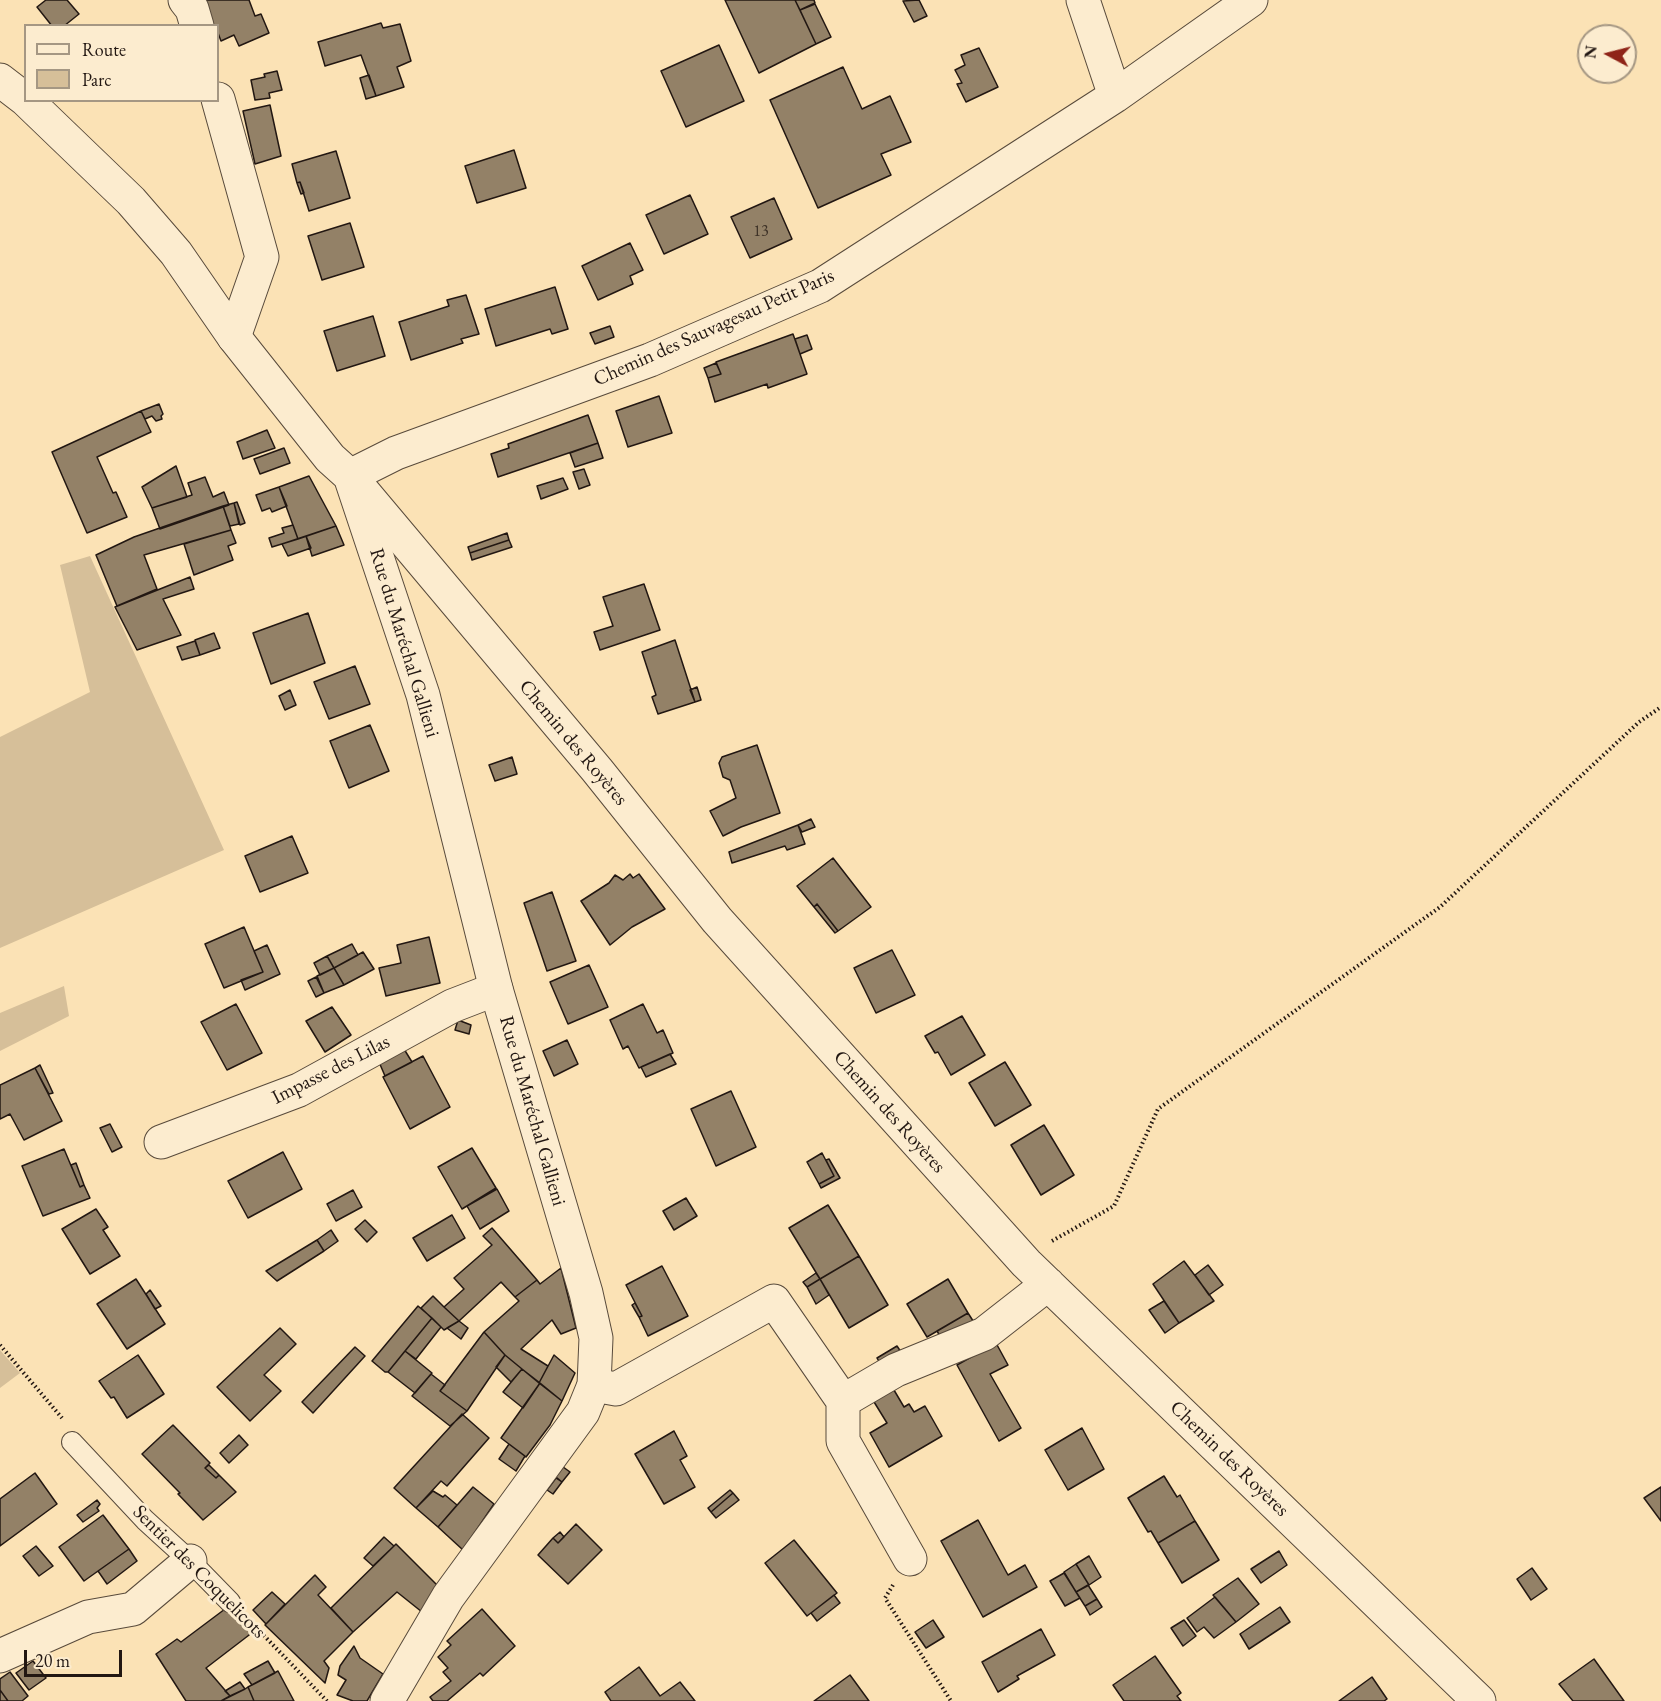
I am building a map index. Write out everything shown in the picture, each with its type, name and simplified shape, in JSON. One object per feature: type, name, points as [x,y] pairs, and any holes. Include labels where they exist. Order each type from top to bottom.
[{"type":"street","points":[[185,0],[192,9],[196,24]]},
{"type":"street","points":[[1083,0],[1115,96]]},
{"type":"street","name":"Chemin des Sauvagesau Petit Paris","points":[[350,476],[396,453],[650,360],[820,286],[1115,96],[1251,0]]},
{"type":"street","name":"Chemin des Royères","points":[[0,80],[24,98]]},
{"type":"street","name":"Chemin des Royères","points":[[28,102],[131,201],[176,253],[234,337],[330,458],[350,476],[597,770],[717,920],[1037,1274],[1479,1701]]},
{"type":"street","points":[[219,102],[262,257],[234,337]]},
{"type":"street","name":"Rue du Maréchal Gallieni","points":[[350,476],[423,695],[496,989],[586,1293],[596,1338],[594,1385],[583,1412],[448,1597],[387,1701]]},
{"type":"street","name":"Impasse des Lilas","points":[[161,1142],[299,1090],[452,1006],[496,989]]},
{"type":"street","points":[[843,1401],[896,1370],[984,1334],[1037,1274]]},
{"type":"street","points":[[594,1385],[616,1389],[774,1301],[843,1401],[843,1441],[910,1558]]},
{"type":"street","points":[[0,1656],[88,1617],[133,1609],[190,1561]]},
{"type":"lane","name":"Sentier des Coquelicots","points":[[72,1442],[145,1520],[230,1602]]},
{"type":"path","points":[[1037,1274],[1051,1242],[1114,1206],[1158,1109],[1440,907],[1639,722],[1661,707]]},
{"type":"path","points":[[0,1345],[70,1426],[72,1442]]},
{"type":"path","points":[[910,1558],[885,1598],[951,1701]]},
{"type":"path","name":"Sentier des Coquelicots","points":[[230,1602],[327,1701]]},
{"type":"green space","points":[[90,556],[224,850],[0,948],[0,737],[90,692],[60,565]]},
{"type":"green space","points":[[64,986],[69,1016],[0,1051],[0,1013]]},
{"type":"green space","points":[[0,1350],[20,1373],[0,1388]]},
{"type":"building","points":[[46,0],[67,0],[79,14],[66,24],[50,24],[37,7]]},
{"type":"building","points":[[203,0],[249,0],[255,16],[261,14],[269,33],[239,46],[234,35],[221,41],[219,24],[213,24]]},
{"type":"building","points":[[725,0],[795,0],[816,44],[759,73]]},
{"type":"building","points":[[795,0],[814,0],[815,3],[800,10]]},
{"type":"building","points":[[919,0],[927,16],[914,22],[903,1]]},
{"type":"building","points":[[815,4],[831,37],[816,44],[800,10]]},
{"type":"building","points":[[381,23],[383,28],[400,24],[411,61],[397,67],[404,87],[376,96],[361,55],[325,66],[318,42]]},
{"type":"building","points":[[719,45],[744,101],[686,127],[661,71]]},
{"type":"building","points":[[979,48],[998,87],[966,102],[957,84],[962,83],[955,70],[965,65],[961,55]]},
{"type":"building","points":[[843,67],[862,109],[890,96],[911,142],[881,154],[891,175],[818,208],[770,100]]},
{"type":"building","points":[[277,71],[282,90],[269,93],[270,98],[255,100],[251,80]]},
{"type":"building","points":[[369,75],[376,96],[366,99],[360,78]]},
{"type":"building","points":[[270,105],[281,156],[255,164],[243,111]]},
{"type":"building","points":[[514,150],[526,188],[477,203],[465,166]]},
{"type":"building","points":[[336,151],[350,198],[309,211],[292,164]]},
{"type":"building","points":[[300,182],[304,193],[301,194],[297,183]]},
{"type":"building","points":[[690,195],[708,234],[664,254],[646,215]]},
{"type":"building","points":[[774,198],[792,239],[750,258],[731,217]]},
{"type":"building","points":[[350,223],[364,267],[322,280],[308,236]]},
{"type":"building","points":[[630,243],[643,270],[630,276],[633,284],[598,300],[582,266]]},
{"type":"building","points":[[555,287],[568,329],[552,334],[550,329],[496,346],[485,309]]},
{"type":"building","points":[[466,295],[479,334],[461,339],[463,343],[411,360],[399,322],[449,306],[447,300]]},
{"type":"building","points":[[373,316],[385,356],[337,371],[324,331]]},
{"type":"building","points":[[610,326],[614,337],[595,344],[590,333]]},
{"type":"building","points":[[793,334],[807,374],[768,388],[767,384],[715,402],[708,378],[721,374],[716,362]]},
{"type":"building","points":[[807,335],[812,349],[800,354],[795,339]]},
{"type":"building","points":[[716,363],[721,374],[708,378],[704,368]]},
{"type":"building","points":[[659,396],[672,433],[628,447],[616,411]]},
{"type":"building","points":[[159,404],[163,414],[162,419],[156,421],[152,416],[145,419],[141,411]]},
{"type":"building","points":[[141,411],[151,432],[97,457],[127,517],[87,533],[52,452]]},
{"type":"building","points":[[588,415],[598,443],[498,477],[491,454],[509,448],[508,444]]},
{"type":"building","points":[[267,430],[275,448],[243,459],[237,442]]},
{"type":"building","points":[[598,443],[603,458],[575,467],[570,453]]},
{"type":"building","points":[[284,448],[290,463],[260,474],[254,459]]},
{"type":"building","points":[[176,466],[187,497],[152,508],[142,487]]},
{"type":"building","points":[[584,469],[590,485],[579,489],[573,472]]},
{"type":"building","points":[[309,476],[336,526],[298,539],[279,487]]},
{"type":"building","points":[[205,477],[213,497],[224,492],[229,505],[160,529],[152,508],[192,495],[188,483]]},
{"type":"building","points":[[563,478],[568,489],[541,499],[537,486]]},
{"type":"building","points":[[279,487],[287,506],[272,512],[270,508],[262,511],[256,495]]},
{"type":"building","points":[[237,502],[245,523],[240,525],[234,503]]},
{"type":"building","points":[[234,503],[239,524],[230,526],[223,506]]},
{"type":"building","points":[[223,506],[231,530],[144,555],[157,589],[117,606],[96,555],[134,537]]},
{"type":"building","points":[[293,525],[298,539],[272,547],[269,538],[284,533],[282,528]]},
{"type":"building","points":[[336,526],[344,545],[312,556],[306,536]]},
{"type":"building","points":[[231,530],[236,543],[228,546],[233,560],[194,575],[184,544]]},
{"type":"building","points":[[507,533],[509,540],[470,553],[468,547]]},
{"type":"building","points":[[306,536],[311,548],[288,556],[282,544]]},
{"type":"building","points":[[509,540],[512,547],[472,560],[470,553]]},
{"type":"building","points":[[190,577],[194,589],[163,599],[181,635],[137,650],[115,607]]},
{"type":"building","points":[[644,584],[660,630],[600,650],[594,632],[613,626],[603,597]]},
{"type":"building","points":[[308,613],[325,663],[271,684],[253,633]]},
{"type":"building","points":[[214,633],[220,648],[200,655],[195,640]]},
{"type":"building","points":[[675,640],[695,702],[658,714],[652,697],[656,695],[642,652]]},
{"type":"building","points":[[195,641],[200,655],[182,660],[177,647]]},
{"type":"building","points":[[355,666],[370,704],[329,719],[314,682]]},
{"type":"building","points":[[697,687],[701,700],[695,702],[690,690]]},
{"type":"building","points":[[290,690],[296,705],[285,710],[279,696]]},
{"type":"building","points":[[370,725],[389,771],[349,788],[330,741]]},
{"type":"building","points":[[757,745],[780,813],[723,836],[710,811],[736,798],[730,780],[723,777],[719,763],[722,757]]},
{"type":"building","points":[[512,757],[517,774],[495,781],[489,765]]},
{"type":"building","points":[[811,819],[815,827],[802,832],[798,825]]},
{"type":"building","points":[[798,825],[805,844],[787,850],[785,846],[732,863],[729,852]]},
{"type":"building","points":[[292,836],[308,873],[260,892],[245,856]]},
{"type":"building","points":[[833,858],[871,907],[838,931],[817,904],[814,907],[797,886]]},
{"type":"building","points":[[630,874],[633,878],[639,874],[665,909],[632,927],[610,945],[581,901],[609,883],[615,875],[623,880]]},
{"type":"building","points":[[552,892],[576,961],[547,971],[524,903]]},
{"type":"building","points":[[817,904],[838,931],[835,933],[814,907]]},
{"type":"building","points":[[244,927],[263,972],[224,988],[205,944]]},
{"type":"building","points":[[429,937],[440,983],[386,996],[379,968],[401,963],[397,945]]},
{"type":"building","points":[[352,944],[358,955],[334,968],[327,956]]},
{"type":"building","points":[[267,945],[280,974],[245,990],[241,980],[263,972],[254,951]]},
{"type":"building","points":[[892,950],[915,995],[876,1013],[854,968]]},
{"type":"building","points":[[363,952],[374,969],[344,985],[334,968]]},
{"type":"building","points":[[327,956],[334,968],[320,975],[314,963]]},
{"type":"building","points":[[589,965],[608,1007],[568,1024],[550,982]]},
{"type":"building","points":[[334,968],[344,985],[324,993],[317,976]]},
{"type":"building","points":[[316,977],[324,993],[316,997],[308,981]]},
{"type":"building","points":[[236,1004],[262,1053],[227,1070],[201,1022]]},
{"type":"building","points":[[643,1004],[657,1033],[663,1030],[673,1053],[639,1068],[628,1046],[623,1049],[610,1020]]},
{"type":"building","points":[[332,1007],[351,1035],[325,1052],[306,1021]]},
{"type":"building","points":[[962,1016],[985,1055],[951,1075],[938,1052],[935,1053],[925,1036]]},
{"type":"building","points":[[458,1020],[471,1025],[469,1034],[455,1030]]},
{"type":"building","points":[[567,1040],[578,1064],[554,1076],[543,1051]]},
{"type":"building","points":[[404,1049],[412,1062],[385,1076],[379,1062]]},
{"type":"building","points":[[670,1054],[676,1064],[646,1077],[641,1067]]},
{"type":"building","points":[[423,1056],[450,1107],[410,1129],[383,1077]]},
{"type":"building","points":[[1005,1062],[1031,1105],[995,1126],[969,1083]]},
{"type":"building","points":[[40,1065],[53,1093],[49,1094],[35,1068]]},
{"type":"building","points":[[35,1068],[62,1121],[24,1140],[10,1114],[0,1119],[0,1085]]},
{"type":"building","points":[[731,1091],[756,1147],[716,1166],[691,1109]]},
{"type":"building","points":[[110,1124],[122,1147],[112,1152],[100,1128]]},
{"type":"building","points":[[1044,1125],[1074,1175],[1041,1195],[1011,1145]]},
{"type":"building","points":[[472,1148],[496,1188],[462,1209],[438,1167]]},
{"type":"building","points":[[64,1149],[80,1187],[84,1185],[90,1198],[43,1216],[22,1166]]},
{"type":"building","points":[[283,1152],[302,1189],[248,1218],[228,1181]]},
{"type":"building","points":[[822,1153],[834,1176],[819,1184],[807,1162]]},
{"type":"building","points":[[829,1159],[840,1178],[821,1188],[819,1184],[834,1176],[826,1160]]},
{"type":"building","points":[[76,1163],[84,1185],[80,1187],[71,1165]]},
{"type":"building","points":[[497,1189],[509,1211],[480,1229],[467,1206]]},
{"type":"building","points":[[353,1190],[362,1207],[336,1221],[327,1204]]},
{"type":"building","points":[[686,1198],[697,1216],[674,1230],[663,1211]]},
{"type":"building","points":[[828,1205],[859,1256],[820,1279],[789,1228]]},
{"type":"building","points":[[96,1209],[108,1227],[103,1230],[120,1256],[90,1274],[62,1229]]},
{"type":"building","points":[[452,1215],[465,1238],[427,1261],[413,1238]]},
{"type":"building","points":[[365,1220],[377,1232],[367,1242],[355,1229]]},
{"type":"building","points":[[492,1228],[537,1280],[515,1297],[501,1282],[459,1321],[444,1307],[464,1289],[454,1278],[492,1245],[483,1236]]},
{"type":"building","points":[[331,1230],[338,1241],[324,1251],[317,1240]]},
{"type":"building","points":[[317,1240],[324,1251],[277,1281],[266,1271]]},
{"type":"building","points":[[859,1256],[888,1305],[849,1328],[820,1279]]},
{"type":"building","points":[[1184,1261],[1214,1301],[1179,1323],[1153,1284]]},
{"type":"building","points":[[1208,1265],[1223,1285],[1209,1295],[1195,1275]]},
{"type":"building","points":[[662,1266],[688,1316],[648,1336],[639,1317],[642,1316],[626,1285]]},
{"type":"building","points":[[561,1268],[576,1328],[561,1334],[552,1320],[521,1349],[548,1366],[539,1383],[505,1355],[484,1332],[519,1301],[515,1297],[537,1280],[540,1284]]},
{"type":"building","points":[[816,1273],[820,1279],[807,1287],[803,1282]]},
{"type":"building","points":[[136,1279],[165,1324],[127,1349],[97,1304]]},
{"type":"building","points":[[820,1279],[829,1295],[816,1304],[807,1287]]},
{"type":"building","points":[[948,1279],[968,1313],[927,1337],[907,1304]]},
{"type":"building","points":[[150,1290],[161,1306],[155,1309],[146,1294]]},
{"type":"building","points":[[433,1296],[459,1321],[444,1330],[421,1308]]},
{"type":"building","points":[[1164,1301],[1179,1323],[1165,1333],[1149,1310]]},
{"type":"building","points":[[635,1303],[642,1316],[639,1317],[632,1305]]},
{"type":"building","points":[[418,1306],[432,1318],[388,1372],[385,1372],[372,1361]]},
{"type":"building","points":[[968,1313],[977,1327],[946,1346],[937,1331]]},
{"type":"building","points":[[432,1318],[441,1327],[416,1359],[405,1351]]},
{"type":"building","points":[[459,1321],[468,1328],[461,1339],[447,1328]]},
{"type":"building","points":[[280,1328],[296,1344],[264,1375],[281,1391],[250,1421],[217,1387]]},
{"type":"building","points":[[484,1332],[505,1355],[467,1411],[440,1391]]},
{"type":"building","points":[[996,1343],[1008,1365],[990,1374],[1021,1428],[999,1441],[957,1365]]},
{"type":"building","points":[[897,1346],[901,1352],[881,1365],[877,1358]]},
{"type":"building","points":[[355,1347],[365,1356],[313,1413],[302,1402]]},
{"type":"building","points":[[405,1351],[432,1373],[415,1393],[388,1372]]},
{"type":"building","points":[[138,1355],[164,1394],[127,1418],[114,1397],[111,1398],[99,1381]]},
{"type":"building","points":[[505,1355],[522,1369],[511,1382],[496,1367]]},
{"type":"building","points":[[554,1355],[575,1373],[562,1401],[539,1383]]},
{"type":"building","points":[[522,1369],[540,1383],[523,1408],[503,1392]]},
{"type":"building","points":[[431,1374],[445,1385],[440,1391],[467,1411],[450,1426],[412,1396]]},
{"type":"building","points":[[540,1383],[562,1401],[550,1425],[526,1457],[501,1438]]},
{"type":"building","points":[[891,1385],[904,1407],[909,1404],[914,1412],[925,1406],[942,1436],[889,1467],[870,1433],[887,1423],[871,1397]]},
{"type":"building","points":[[462,1414],[489,1438],[447,1486],[441,1481],[416,1508],[394,1488]]},
{"type":"building","points":[[173,1425],[210,1463],[205,1468],[216,1478],[219,1475],[236,1492],[203,1520],[142,1454]]},
{"type":"building","points":[[1082,1428],[1104,1469],[1068,1490],[1045,1450]]},
{"type":"building","points":[[674,1431],[687,1456],[680,1460],[695,1487],[664,1504],[635,1454]]},
{"type":"building","points":[[239,1435],[248,1445],[229,1463],[220,1453]]},
{"type":"building","points":[[509,1444],[525,1456],[516,1471],[499,1459]]},
{"type":"building","points":[[559,1464],[570,1472],[562,1482],[551,1473]]},
{"type":"building","points":[[209,1465],[219,1475],[216,1478],[205,1468]]},
{"type":"building","points":[[35,1473],[57,1504],[0,1546],[0,1499]]},
{"type":"building","points":[[1164,1476],[1177,1497],[1180,1495],[1195,1521],[1158,1543],[1151,1531],[1148,1532],[1128,1498]]},
{"type":"building","points":[[556,1478],[562,1482],[553,1494],[547,1490]]},
{"type":"building","points":[[473,1487],[494,1504],[463,1550],[438,1527]]},
{"type":"building","points":[[1661,1487],[1661,1521],[1644,1498]]},
{"type":"building","points":[[730,1490],[733,1493],[711,1512],[708,1508]]},
{"type":"building","points":[[433,1491],[443,1497],[445,1495],[457,1505],[438,1527],[416,1508]]},
{"type":"building","points":[[733,1493],[739,1500],[716,1518],[711,1512]]},
{"type":"building","points":[[97,1500],[100,1504],[97,1508],[99,1511],[83,1522],[77,1515]]},
{"type":"building","points":[[103,1515],[129,1549],[84,1581],[59,1547]]},
{"type":"building","points":[[978,1520],[1008,1575],[1025,1565],[1037,1587],[983,1617],[941,1541]]},
{"type":"building","points":[[1195,1521],[1219,1560],[1182,1583],[1158,1543]]},
{"type":"building","points":[[576,1524],[602,1550],[568,1584],[538,1555],[553,1538],[558,1543]]},
{"type":"building","points":[[560,1532],[564,1537],[558,1543],[553,1538]]},
{"type":"building","points":[[384,1537],[394,1546],[373,1566],[364,1558]]},
{"type":"building","points":[[794,1540],[837,1593],[807,1616],[765,1563]]},
{"type":"building","points":[[396,1544],[439,1587],[422,1612],[397,1592],[353,1632],[331,1608]]},
{"type":"building","points":[[36,1546],[53,1566],[39,1576],[23,1556]]},
{"type":"building","points":[[129,1549],[137,1561],[107,1584],[98,1571]]},
{"type":"building","points":[[1279,1551],[1287,1565],[1261,1583],[1251,1569]]},
{"type":"building","points":[[1089,1556],[1101,1577],[1089,1585],[1076,1564]]},
{"type":"building","points":[[1076,1564],[1089,1585],[1076,1592],[1064,1572]]},
{"type":"building","points":[[1532,1568],[1547,1589],[1531,1600],[1517,1579]]},
{"type":"building","points":[[1064,1573],[1080,1598],[1065,1606],[1050,1581]]},
{"type":"building","points":[[315,1575],[326,1587],[318,1595],[353,1632],[324,1661],[329,1668],[325,1683],[265,1625]]},
{"type":"building","points":[[1238,1578],[1259,1604],[1236,1622],[1213,1595]]},
{"type":"building","points":[[1088,1585],[1097,1599],[1085,1606],[1076,1592]]},
{"type":"building","points":[[272,1592],[285,1604],[266,1624],[253,1610]]},
{"type":"building","points":[[834,1595],[840,1603],[817,1621],[811,1613]]},
{"type":"building","points":[[1215,1597],[1236,1622],[1214,1638],[1204,1627],[1197,1632],[1187,1618]]},
{"type":"building","points":[[1097,1599],[1102,1607],[1090,1615],[1085,1606]]},
{"type":"building","points":[[229,1606],[253,1632],[206,1668],[230,1696],[221,1701],[186,1701],[156,1654],[177,1639],[181,1642]]},
{"type":"building","points":[[1280,1607],[1290,1622],[1249,1649],[1240,1634]]},
{"type":"building","points":[[482,1609],[515,1646],[483,1676],[480,1673],[447,1701],[433,1701],[430,1697],[451,1681],[443,1672],[448,1668],[438,1657],[451,1645],[447,1641]]},
{"type":"building","points":[[933,1620],[944,1637],[926,1648],[915,1632]]},
{"type":"building","points":[[1184,1620],[1196,1636],[1183,1646],[1171,1628]]},
{"type":"building","points":[[1041,1629],[1055,1655],[1017,1676],[1019,1679],[998,1692],[982,1662]]},
{"type":"building","points":[[354,1646],[360,1658],[383,1674],[367,1701],[353,1701],[337,1695],[346,1680],[338,1675],[340,1666]]},
{"type":"building","points":[[1155,1656],[1181,1693],[1177,1696],[1181,1701],[1124,1701],[1113,1685]]},
{"type":"building","points":[[1594,1659],[1624,1701],[1573,1701],[1559,1684]]},
{"type":"building","points":[[33,1661],[46,1678],[29,1690],[16,1673]]},
{"type":"building","points":[[268,1661],[275,1673],[252,1685],[244,1674]]},
{"type":"building","points":[[639,1667],[660,1696],[680,1682],[695,1701],[611,1701],[605,1692]]},
{"type":"building","points":[[278,1671],[294,1701],[254,1701],[248,1687]]},
{"type":"building","points":[[10,1672],[28,1696],[22,1701],[8,1701],[0,1690],[0,1679]]},
{"type":"building","points":[[850,1675],[869,1701],[814,1701]]},
{"type":"building","points":[[1372,1677],[1387,1699],[1384,1701],[1339,1701]]},
{"type":"building","points":[[240,1682],[245,1689],[230,1696],[225,1691]]},
{"type":"building","points":[[248,1687],[254,1701],[221,1701],[245,1689]]},
{"type":"building","points":[[0,1690],[8,1701],[0,1701]]}]
